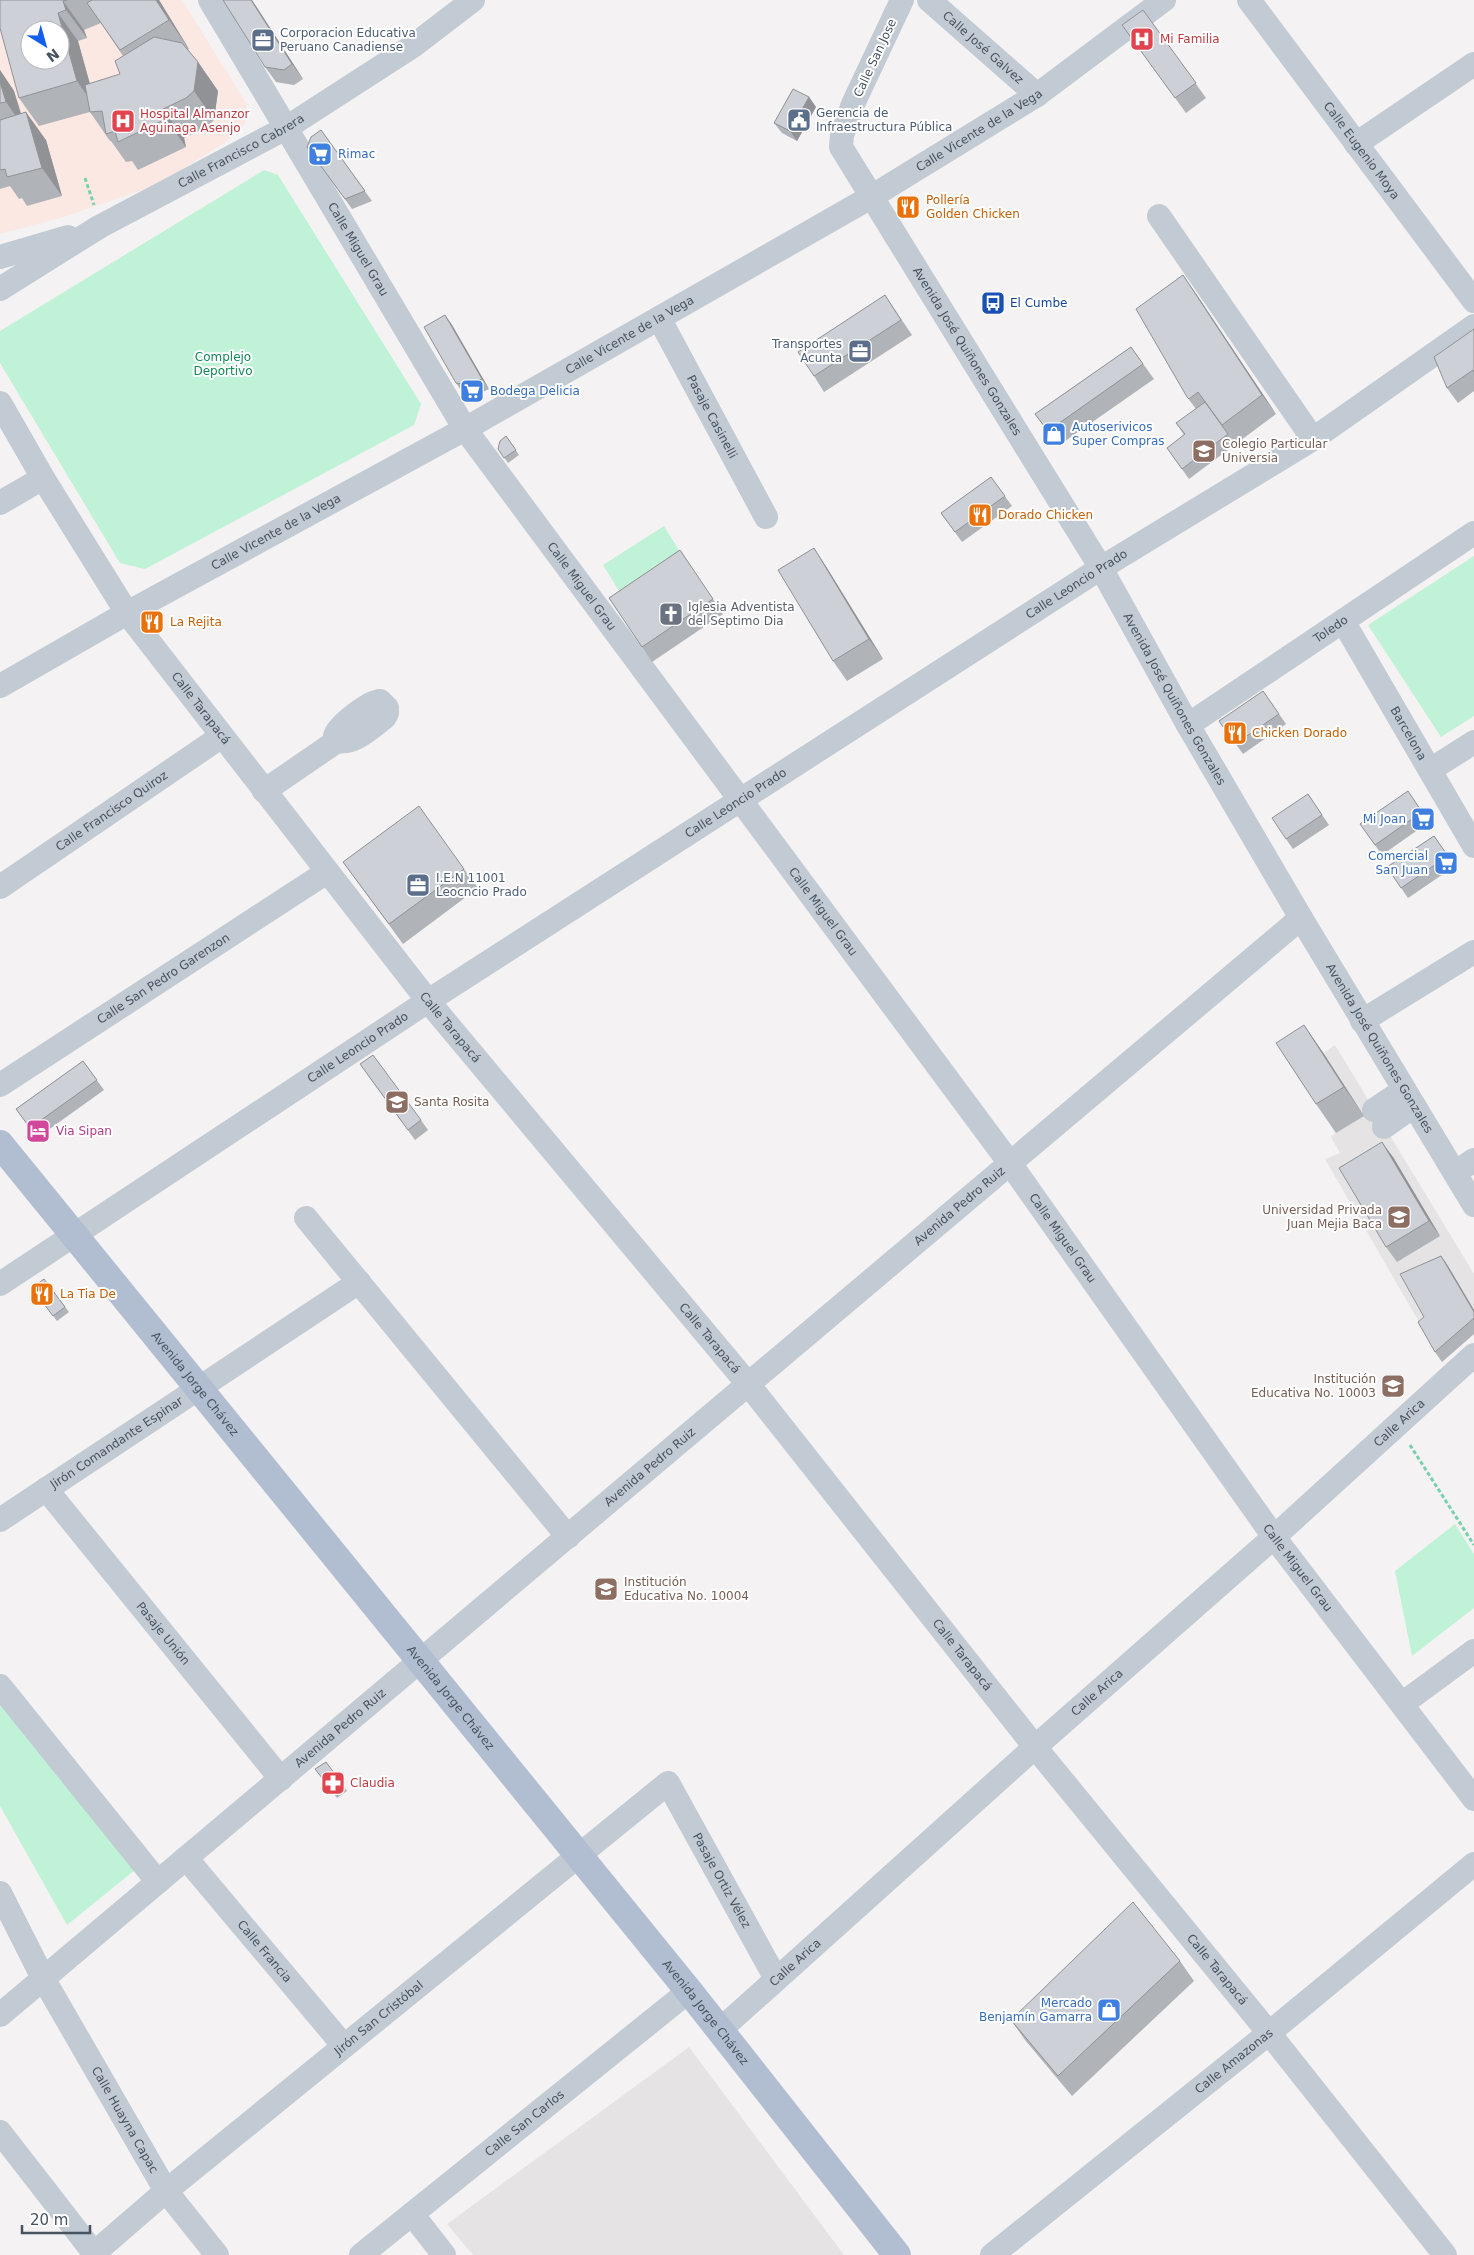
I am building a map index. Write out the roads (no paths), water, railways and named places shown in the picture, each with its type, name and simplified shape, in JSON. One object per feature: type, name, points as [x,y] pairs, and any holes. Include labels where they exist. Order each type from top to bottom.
[{"type":"main road","name":"Avenida Jorge Chávez","points":[[0,1144],[200,1387],[689,1990],[897,2255]]},
{"type":"street","name":"Calle Miguel Grau","points":[[210,0],[465,429],[1009,1162],[1274,1537],[1474,1799]]},
{"type":"street","name":"Calle Francisco Cabrera","points":[[0,289],[99,227],[286,128],[413,46],[473,0]]},
{"type":"street","name":"Calle San Jose","points":[[871,197],[841,148],[842,135],[853,104],[902,0]]},
{"type":"street","name":"Calle José Galvez","points":[[929,0],[1037,95]]},
{"type":"street","name":"Calle Vicente de la Vega","points":[[0,686],[127,613],[465,429],[871,197],[1037,95],[1164,0]]},
{"type":"street","name":"Calle Eugenio Moya","points":[[1249,0],[1474,301]]},
{"type":"street","points":[[1356,144],[1474,64]]},
{"type":"street","name":"Avenida José Quiñones Gonzales","points":[[871,197],[1101,568],[1188,725],[1409,1098],[1464,1166],[1474,1205]]},
{"type":"street","points":[[1159,216],[1313,438]]},
{"type":"street","points":[[0,257],[99,227]]},
{"type":"street","name":"Pasaje Casinelli","points":[[659,318],[766,517]]},
{"type":"street","name":"Calle Leoncio Prado","points":[[0,1284],[428,1001],[1101,568],[1313,438],[1474,326]]},
{"type":"street","name":"Calle Tarapacá","points":[[0,403],[43,478],[127,613],[327,872],[428,1001],[748,1384],[1035,1747],[1269,2033],[1445,2255]]},
{"type":"street","points":[[0,503],[43,478]]},
{"type":"street","name":"Toledo","points":[[1188,725],[1474,534]]},
{"type":"street","name":"Barcelona","points":[[1343,621],[1474,846]]},
{"type":"street","name":"Calle Francisco Quiroz","points":[[0,886],[222,736]]},
{"type":"street","points":[[264,791],[337,741]]},
{"type":"street","points":[[1430,770],[1474,742]]},
{"type":"street","name":"Calle San Pedro Garenzon","points":[[0,1086],[327,872]]},
{"type":"street","name":"Avenida Pedro Ruiz","points":[[0,2015],[568,1537],[1009,1162],[1301,918]]},
{"type":"street","points":[[1362,1021],[1474,952]]},
{"type":"street","points":[[1379,1118],[1409,1098]]},
{"type":"street","points":[[306,1218],[568,1537]]},
{"type":"street","name":"Jirón Comandante Espinar","points":[[0,1520],[359,1282]]},
{"type":"street","name":"Calle Arica","points":[[720,2030],[1035,1747],[1274,1537],[1474,1355]]},
{"type":"street","name":"Pasaje Unión","points":[[46,1489],[281,1779]]},
{"type":"street","points":[[1402,1704],[1474,1651]]},
{"type":"street","points":[[0,1686],[158,1882]]},
{"type":"street","name":"Jirón San Cristóbal","points":[[93,2254],[166,2191],[578,1854],[668,1783]]},
{"type":"street","name":"Pasaje Ortiz Vélez","points":[[668,1783],[776,1979]]},
{"type":"street","name":"Calle Francia","points":[[186,1858],[344,2046]]},
{"type":"street","name":"Calle Amazonas","points":[[992,2255],[1269,2033],[1474,1864]]},
{"type":"street","name":"Calle Huayna Capac","points":[[0,1893],[43,1978],[166,2191],[217,2255]]},
{"type":"street","name":"Calle San Carlos","points":[[361,2255],[689,1990]]},
{"type":"street","points":[[0,2132],[93,2254]]},
{"type":"street","points":[[412,2214],[444,2255]]},
{"type":"place","name":"Mi Familia","points":[[1142,39]]},
{"type":"place","name":"Corporacion Educativa Peruano Canadiense","points":[[263,40]]},
{"type":"place","name":"Gerencia de Infraestructura Pública","points":[[799,120]]},
{"type":"place","name":"Hospital Almanzor Aguinaga Asenjo","points":[[123,121]]},
{"type":"place","name":"Rimac","points":[[320,154]]},
{"type":"place","name":"Pollería Golden Chicken","points":[[908,207]]},
{"type":"place","name":"El Cumbe","points":[[993,303]]},
{"type":"place","name":"Transportes Acunta","points":[[860,351]]},
{"type":"place","name":"Bodega Delicia","points":[[472,391]]},
{"type":"place","name":"Autoserivicos Super Compras","points":[[1054,434]]},
{"type":"place","name":"Colegio Particular Universia","points":[[1204,451]]},
{"type":"place","name":"Dorado Chicken","points":[[980,515]]},
{"type":"place","name":"Iglesia Adventista del Septimo Dia","points":[[671,614]]},
{"type":"place","name":"La Rejita","points":[[152,622]]},
{"type":"place","name":"Chicken Dorado","points":[[1235,733]]},
{"type":"place","name":"Mi Joan","points":[[1423,819]]},
{"type":"place","name":"Comercial San Juan","points":[[1446,863]]},
{"type":"place","name":"I.E.N 11001 Leocncio Prado","points":[[418,885]]},
{"type":"place","name":"Santa Rosita","points":[[397,1102]]},
{"type":"place","name":"Via Sipan","points":[[38,1131]]},
{"type":"place","name":"Universidad Privada Juan Mejia Baca","points":[[1399,1217]]},
{"type":"place","name":"La Tia De","points":[[42,1294]]},
{"type":"place","name":"Institución Educativa No. 10003","points":[[1393,1386]]},
{"type":"place","name":"Institución Educativa No. 10004","points":[[606,1589]]},
{"type":"place","name":"Claudia","points":[[333,1783]]},
{"type":"place","name":"Mercado Benjamín Gamarra","points":[[1109,2010]]},
{"type":"park label","name":"Complejo Deportivo","points":[[223,364]]}]
